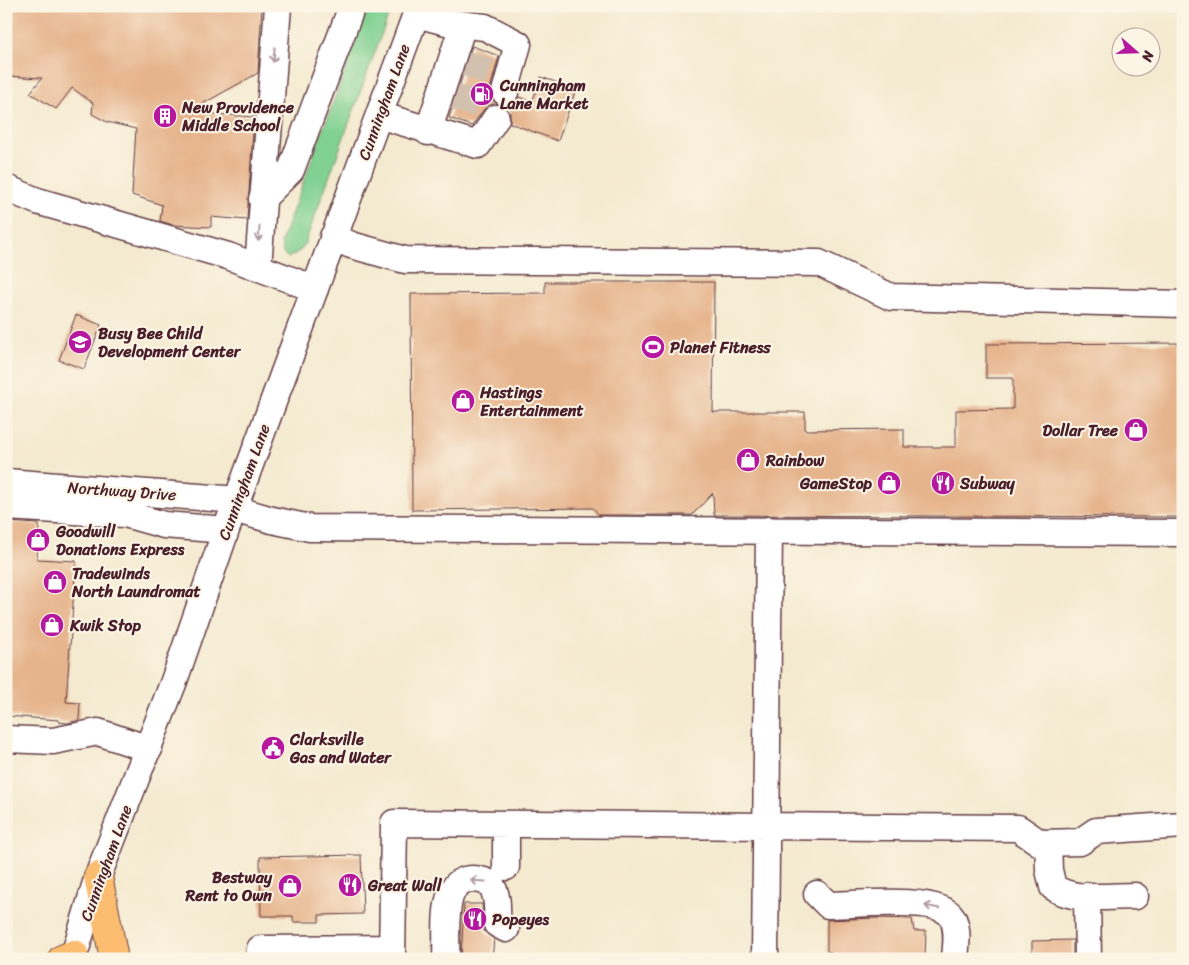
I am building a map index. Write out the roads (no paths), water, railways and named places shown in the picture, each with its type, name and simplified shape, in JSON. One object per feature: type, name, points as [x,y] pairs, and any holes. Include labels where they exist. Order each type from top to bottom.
[{"type":"highway","points":[[98,876],[114,959]]},
{"type":"street","points":[[258,267],[278,6]]},
{"type":"street","points":[[262,199],[290,170],[352,6]]},
{"type":"street","points":[[418,10],[464,25],[485,27],[518,44],[503,82]]},
{"type":"street","name":"Cunningham Lane","points":[[70,957],[98,876],[149,749],[333,237],[418,10]]},
{"type":"street","points":[[428,132],[447,94],[458,61],[464,25]]},
{"type":"street","points":[[379,115],[428,132],[478,145],[496,118]]},
{"type":"street","points":[[6,188],[37,201],[258,267],[315,289]]},
{"type":"street","points":[[333,237],[351,245],[405,260],[819,263],[891,297],[1183,304]]},
{"type":"street","name":"Northway Drive","points":[[6,482],[233,513]]},
{"type":"street","points":[[6,507],[125,514],[164,525],[233,513],[310,528],[1183,533]]},
{"type":"street","points":[[765,959],[769,530]]},
{"type":"street","points":[[6,739],[52,741],[98,732],[149,749]]},
{"type":"street","points":[[260,959],[260,949],[392,953],[394,823],[1018,828],[1040,843],[1080,842],[1096,831],[1183,825]]},
{"type":"street","points":[[506,824],[506,866]]},
{"type":"street","points":[[1048,842],[1049,870],[1053,887],[1062,894],[1134,896]]},
{"type":"street","points":[[446,959],[448,898],[452,889],[458,884],[482,880],[490,883],[495,889],[497,924],[506,929]]},
{"type":"street","points":[[816,894],[828,905],[912,904],[937,907],[948,912],[952,918],[950,953]]},
{"type":"street","points":[[1087,896],[1088,959]]},
{"type":"tunnel","points":[[465,63],[496,75]]},
{"type":"tunnel","points":[[453,96],[498,112]]},
{"type":"place","name":"Cunningham Lane Market","points":[[482,94]]},
{"type":"place","name":"New Providence Middle School","points":[[165,116]]},
{"type":"place","name":"Busy Bee Child Development Center","points":[[80,342]]},
{"type":"place","name":"Planet Fitness","points":[[653,347]]},
{"type":"place","name":"Hastings Entertainment","points":[[463,401]]},
{"type":"place","name":"Dollar Tree","points":[[1136,430]]},
{"type":"place","name":"Rainbow","points":[[748,460]]},
{"type":"place","name":"GameStop","points":[[889,483]]},
{"type":"place","name":"Subway","points":[[943,483]]},
{"type":"place","name":"Goodwill Donations Express","points":[[38,540]]},
{"type":"place","name":"Tradewinds North Laundromat","points":[[55,582]]},
{"type":"place","name":"Kwik Stop","points":[[52,625]]},
{"type":"place","name":"Clarksville Gas and Water","points":[[273,748]]},
{"type":"place","name":"Great Wall","points":[[350,885]]},
{"type":"place","name":"Bestway Rent to Own","points":[[290,886]]},
{"type":"place","name":"Popeyes","points":[[475,919]]}]
